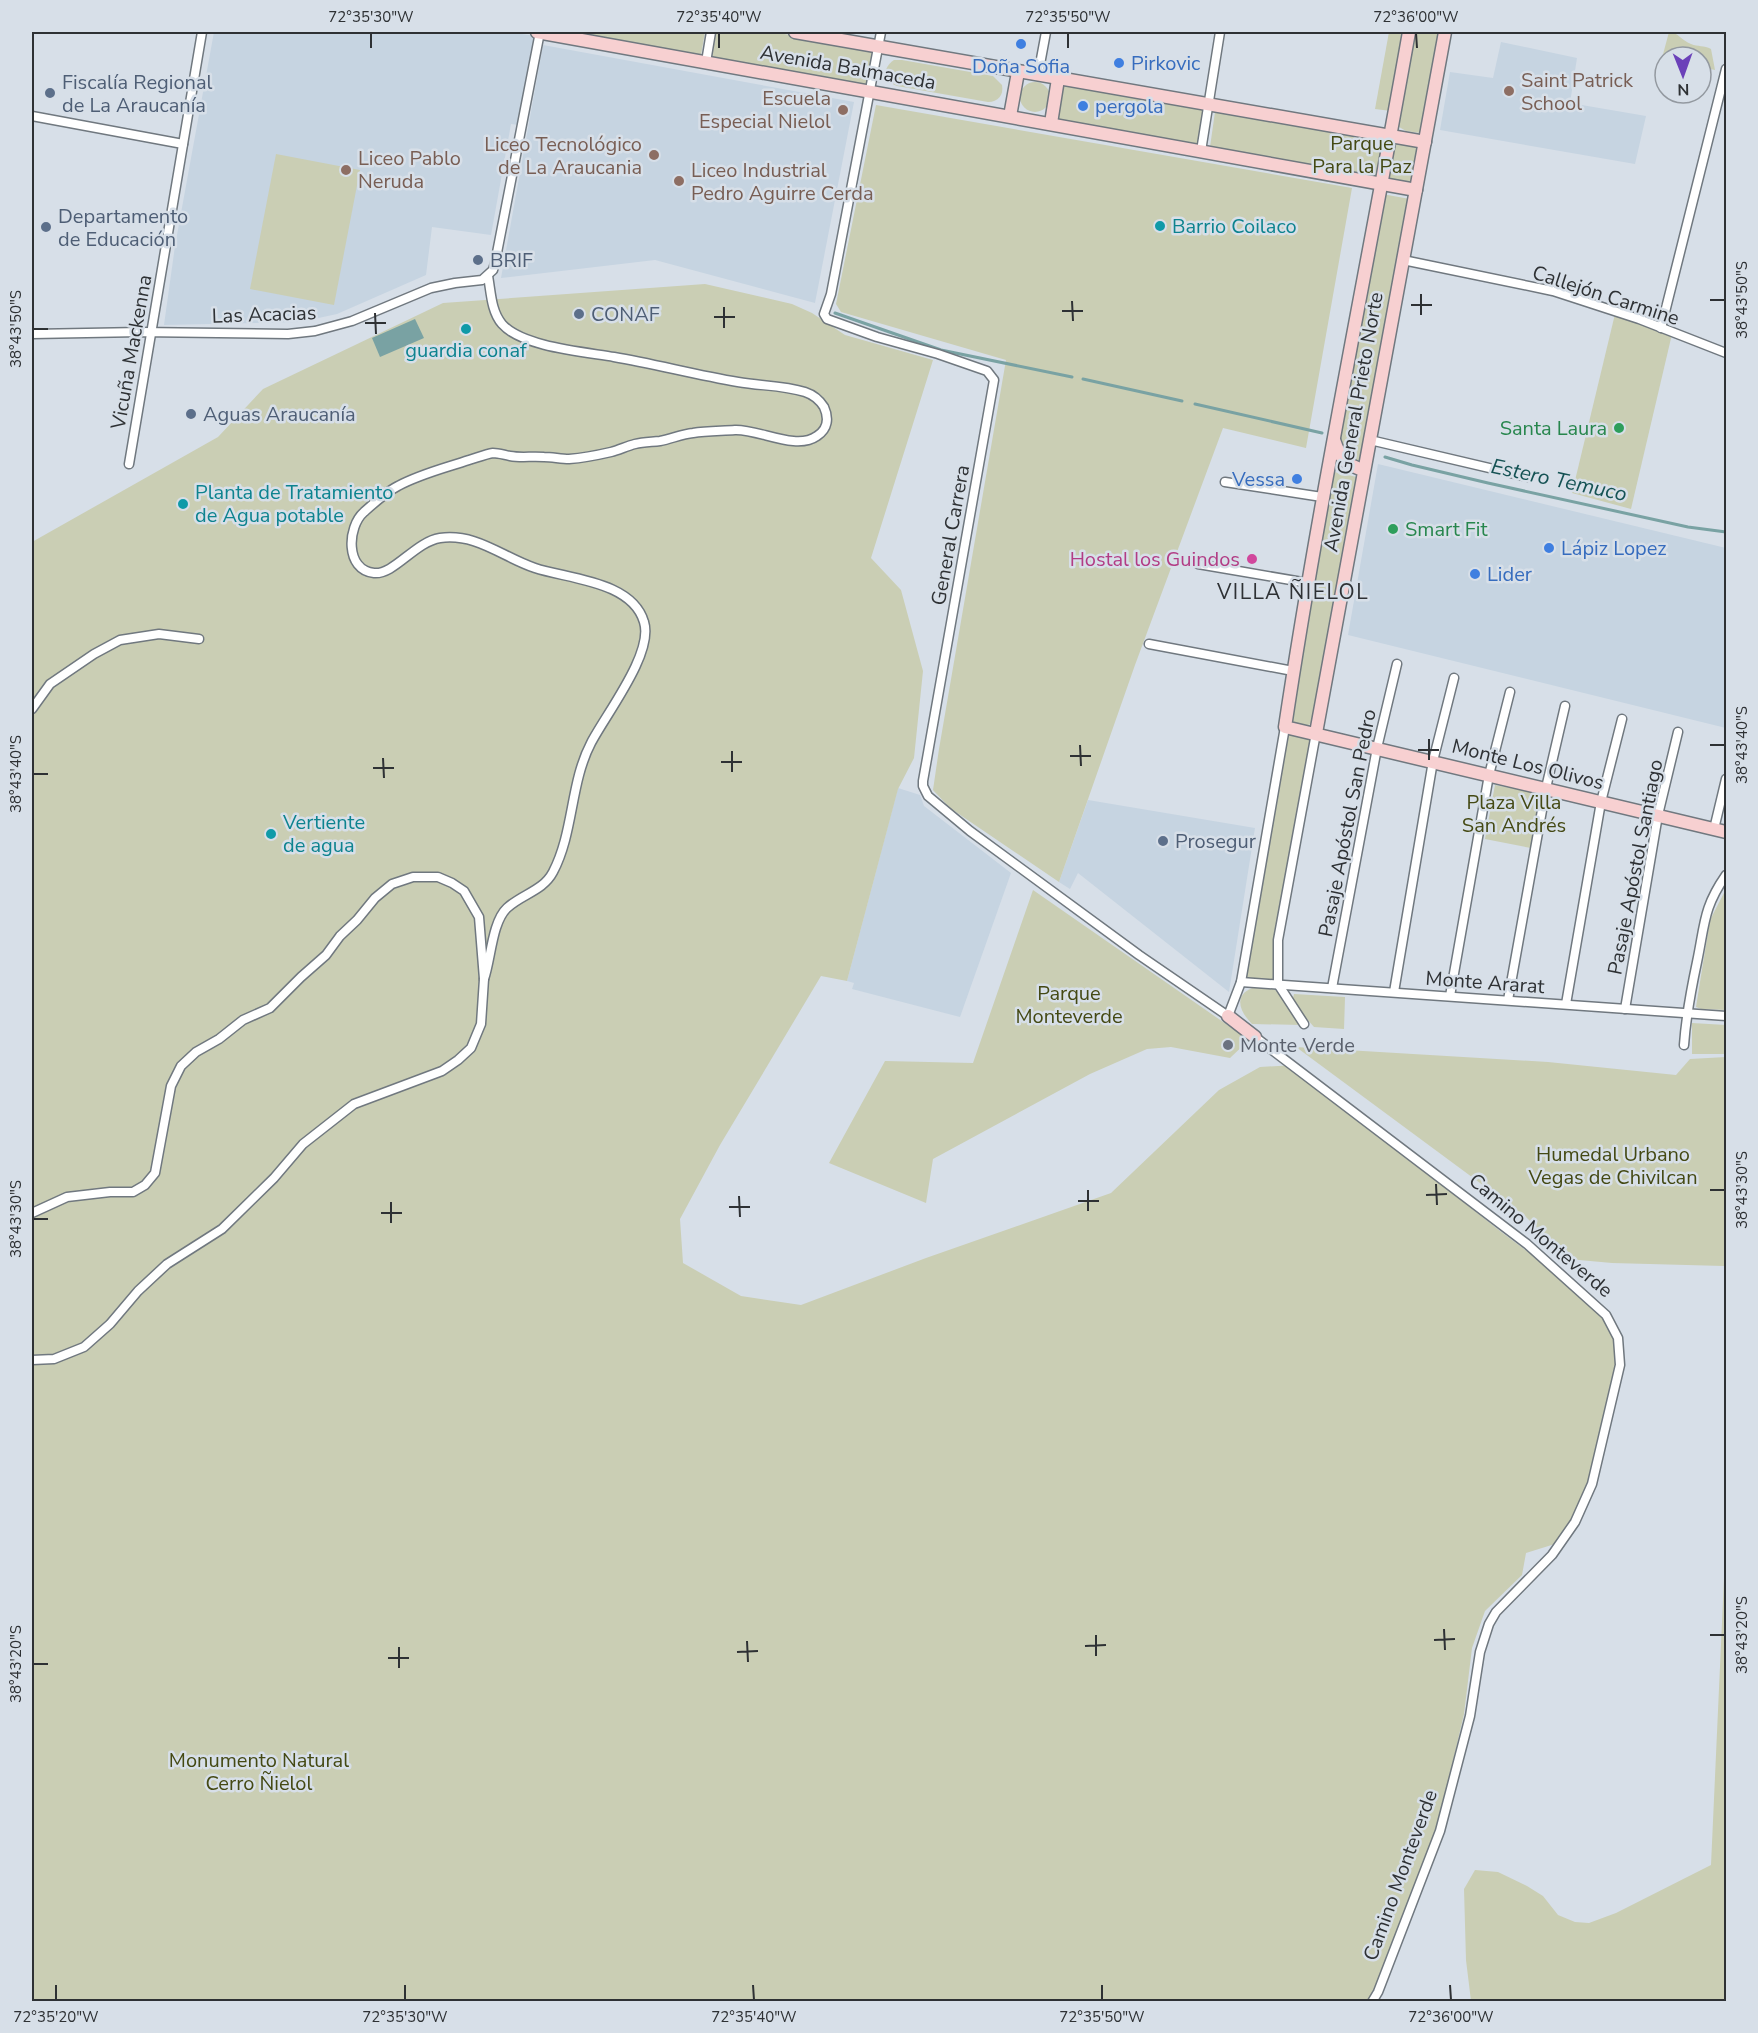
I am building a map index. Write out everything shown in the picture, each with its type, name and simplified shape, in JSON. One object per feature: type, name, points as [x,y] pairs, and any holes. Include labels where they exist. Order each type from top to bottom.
[{"type":"main road","name":"Avenida Balmaceda","points":[[539,32],[1416,190]]},
{"type":"main road","name":"Avenida Balmaceda","points":[[795,32],[1425,142]]},
{"type":"main road","name":"Avenida General Prieto Norte","points":[[1285,727],[1322,497],[1382,183],[1408,32]]},
{"type":"main road","name":"Avenida General Prieto Norte","points":[[1316,733],[1445,32]]},
{"type":"main road","points":[[1010,116],[1018,72]]},
{"type":"main road","points":[[1051,123],[1058,79]]},
{"type":"main road","points":[[1333,436],[1339,455],[1344,462],[1364,470]]},
{"type":"main road","name":"Monte Los Olivos","points":[[1285,727],[1720,830]]},
{"type":"main road","name":"Camino Monteverde","points":[[1228,1016],[1255,1037]]},
{"type":"street","name":"Vicuña Mackenna","points":[[129,464],[202,32]]},
{"type":"street","points":[[484,979],[496,928],[505,909],[536,891],[548,880],[555,868],[568,828],[579,770],[589,746],[629,681],[646,637],[644,621],[638,609],[618,592],[587,580],[535,568],[490,546],[468,539],[438,538],[417,547],[387,571],[374,573],[367,571],[354,555],[350,538],[352,528],[360,515],[395,487],[432,471],[493,453],[518,457],[568,459],[614,452],[637,443],[662,441],[690,433],[739,429],[760,432],[775,439],[803,441],[816,437],[827,425],[827,416],[821,401],[810,393],[741,382],[613,356],[561,350],[509,331],[501,323],[494,311],[488,276],[495,263],[539,32]]},
{"type":"street","points":[[706,62],[711,32]]},
{"type":"street","name":"General Carrera","points":[[881,32],[831,294],[824,314],[826,319],[987,371],[994,380],[923,781],[925,791],[939,807],[1026,873],[1228,1016]]},
{"type":"street","points":[[1038,75],[1046,32]]},
{"type":"street","points":[[1201,151],[1221,32]]},
{"type":"street","points":[[1661,328],[1726,69]]},
{"type":"street","points":[[32,116],[183,144]]},
{"type":"street","name":"Callejón Carmine","points":[[1403,260],[1553,291],[1726,353]]},
{"type":"street","name":"Las Acacias","points":[[32,334],[152,332],[288,334],[315,331],[352,321],[431,288],[474,282],[488,276]]},
{"type":"street","points":[[1370,440],[1528,477]]},
{"type":"street","points":[[1225,482],[1322,497]]},
{"type":"street","points":[[1198,564],[1308,582]]},
{"type":"street","points":[[32,709],[50,684],[94,654],[120,640],[159,634],[199,639]]},
{"type":"street","points":[[1149,644],[1293,670]]},
{"type":"street","name":"Pasaje Apóstol San Pedro","points":[[1332,988],[1377,748],[1397,664]]},
{"type":"street","points":[[1394,992],[1433,761],[1454,678]]},
{"type":"street","points":[[1450,996],[1489,775],[1510,692]]},
{"type":"street","points":[[1508,1000],[1546,788],[1565,706]]},
{"type":"street","points":[[1566,1004],[1601,802],[1622,719]]},
{"type":"street","name":"Avenida General Prieto Norte","points":[[1228,1016],[1241,982],[1285,727]]},
{"type":"street","name":"Pasaje Apóstol Santiago","points":[[1625,1009],[1658,815],[1678,732]]},
{"type":"street","name":"Avenida General Prieto Norte","points":[[1278,984],[1278,929],[1316,733]]},
{"type":"street","points":[[1720,830],[1726,779]]},
{"type":"street","points":[[1684,1044],[1686,1013],[1705,913],[1726,875]]},
{"type":"street","points":[[32,1213],[67,1197],[133,1192],[145,1185],[155,1173],[171,1086],[181,1066],[196,1052],[219,1039],[243,1020],[270,1008],[326,955],[375,898],[392,884],[414,877],[438,877],[464,891],[479,917],[484,979],[481,1024],[471,1048],[442,1071],[354,1104],[303,1144],[274,1178],[222,1229],[167,1264],[138,1291],[110,1324],[84,1347],[54,1359],[32,1360]]},
{"type":"street","name":"Monte Ararat","points":[[1241,982],[1726,1016]]},
{"type":"street","points":[[1278,984],[1305,1024]]},
{"type":"street","name":"Camino Monteverde","points":[[1255,1037],[1527,1244],[1606,1316],[1618,1338],[1620,1365],[1592,1484],[1575,1522],[1552,1556],[1496,1612],[1489,1624],[1480,1652],[1470,1716],[1440,1831],[1378,1992],[1372,2001]]},
{"type":"shaded area","name":"Liceo Pablo Neruda","points":[[214,32],[509,32],[535,36],[519,125],[511,124],[491,235],[432,227],[426,275],[337,314],[300,322],[164,325],[175,246]]},
{"type":"shaded area","name":"Saint Patrick School","points":[[1501,42],[1577,58],[1570,103],[1646,116],[1635,164],[1440,130],[1450,72],[1493,78]]},
{"type":"shaded area","name":"Liceo Industrial Pedro Aguirre Cerda","points":[[543,45],[854,102],[815,303],[655,260],[501,278]]},
{"type":"shaded area","points":[[415,319],[424,338],[380,357],[372,338]]},
{"type":"shaded area","points":[[1378,464],[1726,548],[1726,728],[1348,635]]},
{"type":"shaded area","points":[[898,788],[920,795],[924,806],[1011,873],[960,1017],[852,989],[854,983],[847,981]]},
{"type":"shaded area","points":[[1088,800],[1255,828],[1229,992],[1078,873],[1070,889],[1059,882]]},
{"type":"green space","points":[[570,32],[705,32],[701,55]]},
{"type":"green space","points":[[716,32],[774,32],[872,51],[866,85],[712,58]]},
{"type":"green space","points":[[1389,32],[1404,32],[1391,111],[1375,109]]},
{"type":"green space","points":[[1411,32],[1441,32],[1420,133],[1406,131],[1394,124]]},
{"type":"green space","points":[[1669,32],[1696,45],[1666,45]]},
{"type":"green space","points":[[894,60],[993,76],[1002,85],[1002,92],[997,99],[988,102],[897,86],[889,81],[886,74],[887,67]]},
{"type":"green space","points":[[1059,80],[1204,106],[1197,149],[1052,121]]},
{"type":"green space","points":[[1035,82],[1046,86],[1050,97],[1046,108],[1035,112],[1024,108],[1020,97],[1024,86]]},
{"type":"green space","points":[[876,105],[1352,188],[1306,448],[1223,428],[1135,665],[1059,882],[950,808],[933,790],[1006,360],[841,312],[836,304]]},
{"type":"green space","name":"Parque Para la Paz","points":[[1215,112],[1386,138],[1379,179],[1210,147]]},
{"type":"green space","points":[[1391,141],[1420,146],[1413,184],[1385,178]]},
{"type":"green space","points":[[276,154],[360,170],[334,305],[250,289]]},
{"type":"green space","points":[[1382,194],[1410,199],[1359,465],[1349,461],[1337,442]]},
{"type":"green space","name":"Monumento Natural Cerro Ñielol","points":[[705,284],[792,304],[812,313],[845,335],[933,360],[871,558],[901,590],[923,671],[914,758],[898,789],[847,981],[821,976],[720,1145],[680,1219],[683,1263],[741,1296],[801,1305],[1111,1193],[1219,1090],[1260,1067],[1295,1065],[1332,1098],[1500,1231],[1575,1287],[1609,1320],[1620,1347],[1606,1427],[1577,1517],[1558,1543],[1526,1553],[1522,1575],[1485,1611],[1472,1648],[1464,1714],[1438,1825],[1376,1991],[1369,2001],[32,2001],[32,542],[218,437],[263,389],[443,303]]},
{"type":"green space","name":"Santa Laura","points":[[1615,314],[1672,334],[1631,509],[1572,493]]},
{"type":"green space","points":[[1334,472],[1357,477],[1312,722],[1303,727],[1296,725],[1289,717]]},
{"type":"green space","points":[[1287,731],[1312,735],[1275,929],[1275,981],[1245,979]]},
{"type":"green space","name":"Plaza Villa San Andrés","points":[[1495,785],[1542,794],[1531,848],[1485,839]]},
{"type":"green space","points":[[1726,889],[1726,1010],[1701,1009],[1696,1007],[1710,920]]},
{"type":"green space","name":"Parque Monteverde","points":[[1033,890],[1249,1040],[1230,1058],[1171,1047],[1147,1049],[1090,1074],[933,1159],[926,1203],[829,1163],[885,1061],[973,1063]]},
{"type":"green space","points":[[1252,988],[1272,988],[1278,992],[1301,1025],[1252,1024],[1244,1014],[1240,1000],[1246,991]]},
{"type":"green space","points":[[1294,994],[1345,997],[1344,1029],[1314,1027],[1300,1011],[1293,998]]},
{"type":"green space","points":[[1692,1023],[1726,1025],[1726,1054],[1692,1054]]},
{"type":"green space","name":"Humedal Urbano Vegas de Chivilcan","points":[[1296,1047],[1548,1062],[1676,1075],[1690,1059],[1726,1057],[1726,1276],[1724,1266],[1612,1263],[1568,1259],[1526,1217]]},
{"type":"green space","points":[[1726,1534],[1726,2001],[1471,2001],[1466,1960],[1464,1889],[1475,1870],[1498,1872],[1543,1896],[1558,1915],[1575,1922],[1589,1923],[1616,1913],[1711,1865]]},
{"type":"waterway","points":[[835,313],[941,350],[1072,377]]},
{"type":"waterway","points":[[1083,379],[1182,401]]},
{"type":"waterway","points":[[1195,404],[1322,433]]},
{"type":"waterway","name":"Estero Temuco","points":[[1385,457],[1488,483],[1688,527],[1726,532]]},
{"type":"place","name":"Doña Sofia","points":[[1021,44]]},
{"type":"place","name":"Pirkovic","points":[[1119,63]]},
{"type":"place","name":"Saint Patrick School","points":[[1509,91]]},
{"type":"place","name":"Fiscalía Regional de La Araucanía","points":[[50,93]]},
{"type":"place","name":"pergola","points":[[1083,106]]},
{"type":"place","name":"Escuela Especial Nielol","points":[[843,110]]},
{"type":"place","name":"Liceo Tecnológico de La Araucania","points":[[654,155]]},
{"type":"place","name":"Liceo Pablo Neruda","points":[[346,170]]},
{"type":"place","name":"Liceo Industrial Pedro Aguirre Cerda","points":[[679,181]]},
{"type":"place","name":"Barrio Coilaco","points":[[1160,226]]},
{"type":"place","name":"Departamento de Educación","points":[[46,227]]},
{"type":"place","name":"BRIF","points":[[478,260]]},
{"type":"place","name":"CONAF","points":[[579,314]]},
{"type":"place","name":"guardia conaf","points":[[466,329]]},
{"type":"place","name":"Aguas Araucanía","points":[[191,414]]},
{"type":"place","name":"Santa Laura","points":[[1619,428]]},
{"type":"place","name":"Vessa","points":[[1297,479]]},
{"type":"place","name":"Planta de Tratamiento de Agua potable","points":[[183,504]]},
{"type":"place","name":"Smart Fit","points":[[1393,529]]},
{"type":"place","name":"Lápiz Lopez","points":[[1549,548]]},
{"type":"place","name":"Hostal los Guindos","points":[[1252,559]]},
{"type":"place","name":"Lider","points":[[1475,574]]},
{"type":"place","name":"Vertiente de agua","points":[[271,834]]},
{"type":"place","name":"Prosegur","points":[[1163,841]]},
{"type":"place","name":"Monte Verde","points":[[1228,1045]]},
{"type":"district","name":"VILLA ÑIELOL","points":[[1293,592]]}]
